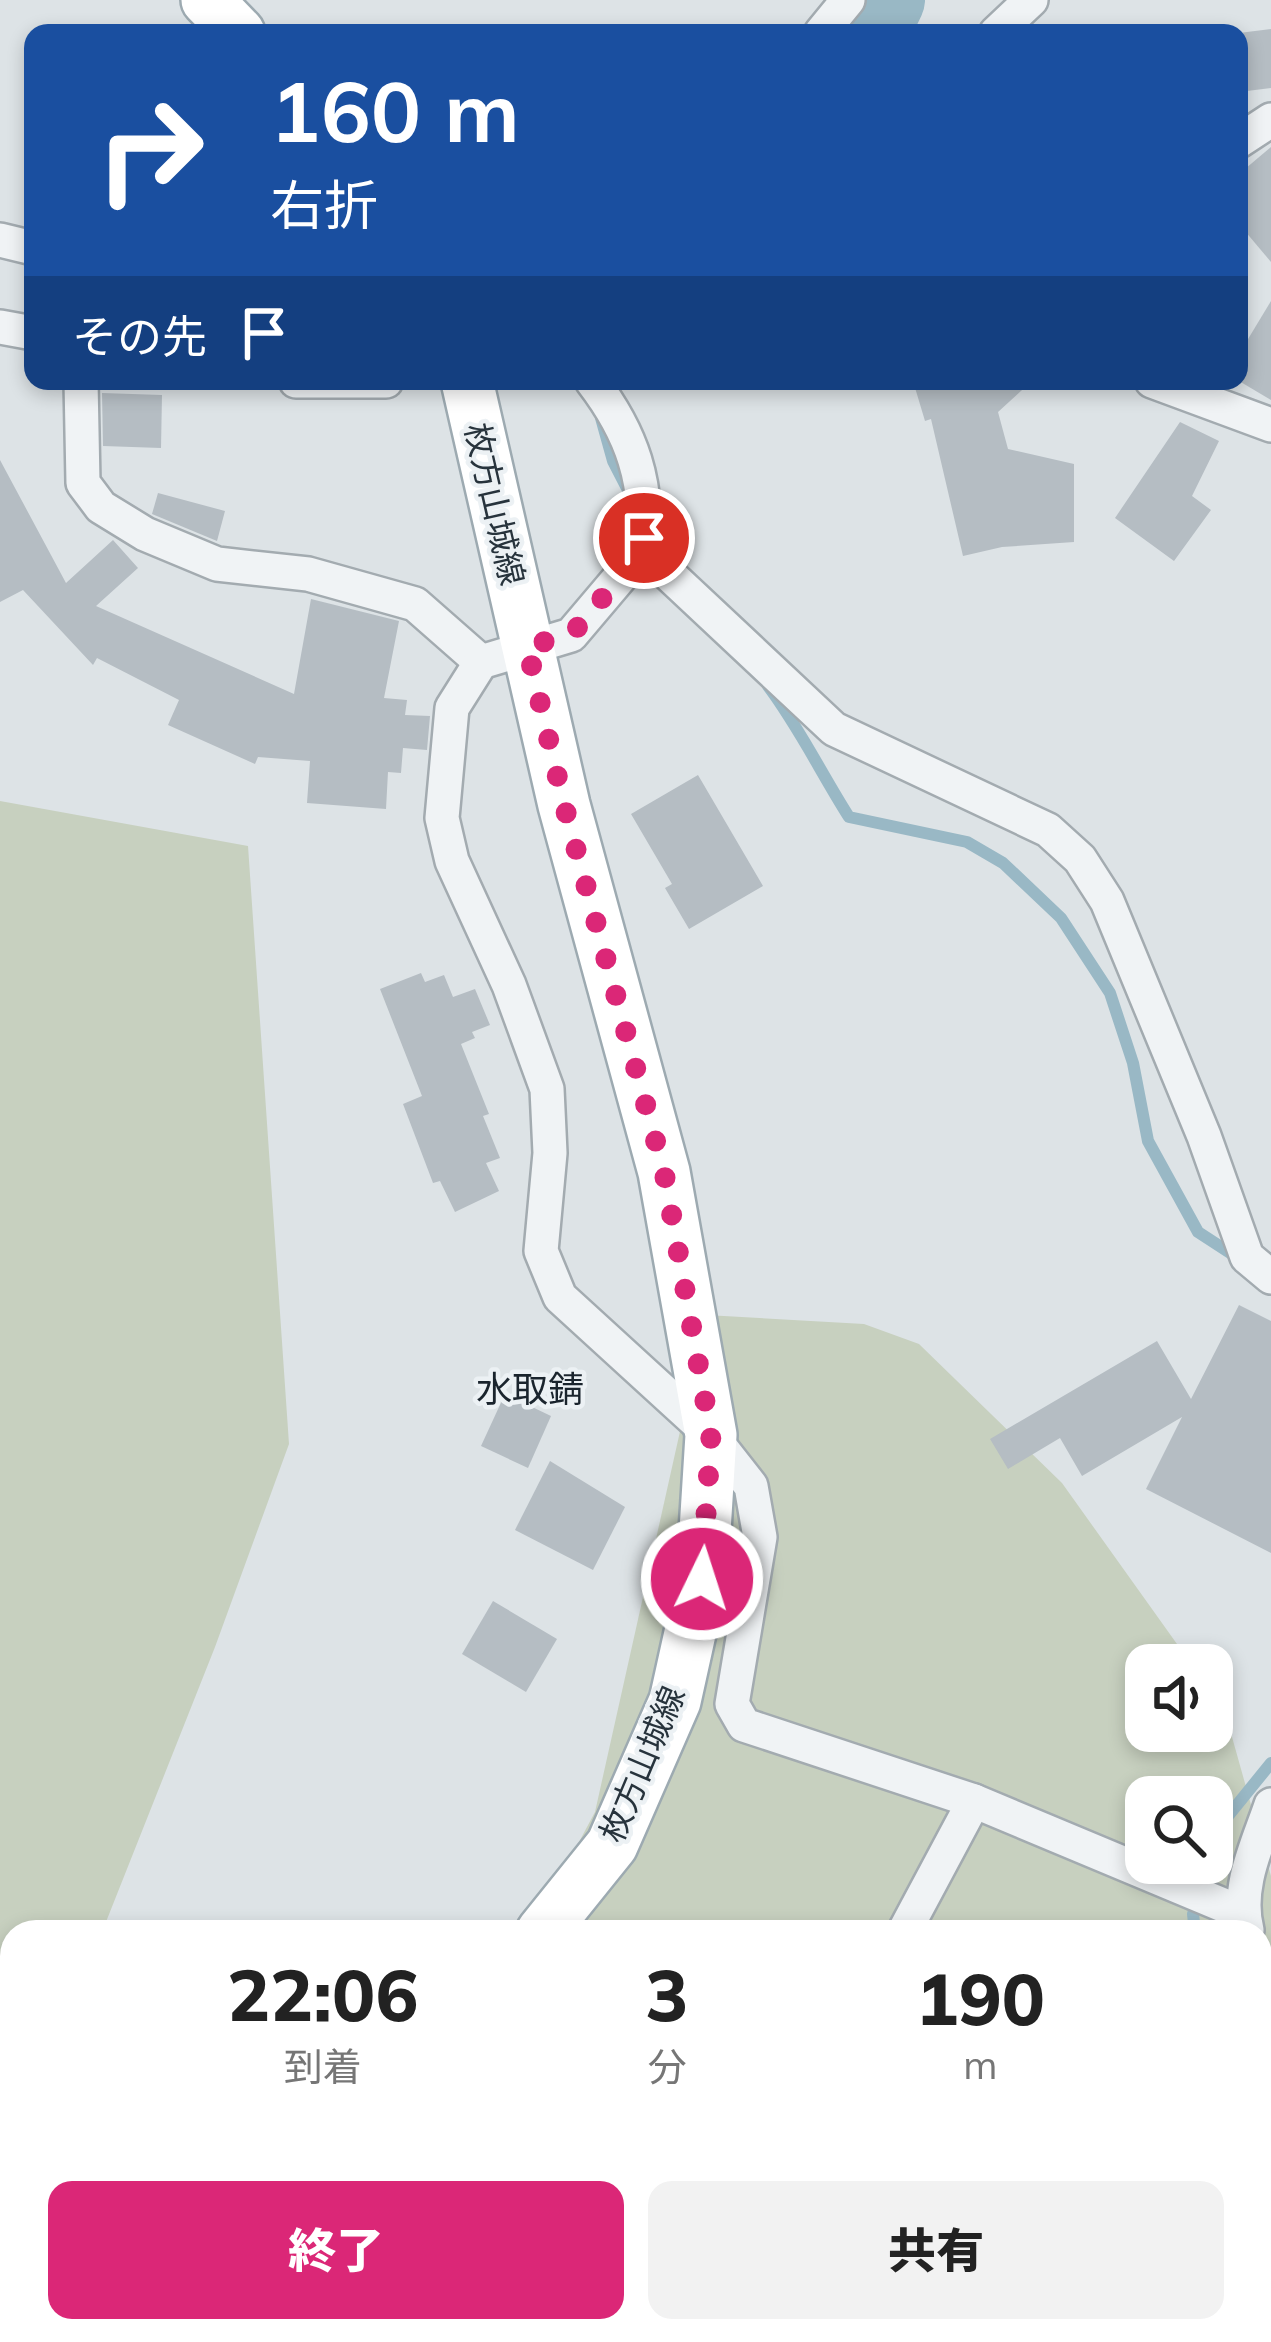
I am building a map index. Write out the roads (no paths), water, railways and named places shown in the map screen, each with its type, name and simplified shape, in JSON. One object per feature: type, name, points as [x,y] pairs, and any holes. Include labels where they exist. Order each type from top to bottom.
[{"type":"main road","points":[[207,0],[230,24]]},
{"type":"main road","name":"枚方山城線","points":[[467,390],[504,654],[564,805],[664,1172],[711,1435],[702,1579],[674,1701],[612,1845],[552,1920]]},
{"type":"street","points":[[828,24],[848,0]]},
{"type":"street","points":[[1006,24],[1031,0]]},
{"type":"street","points":[[81,390],[82,483],[101,507],[146,534],[218,564],[308,574],[415,604],[504,654]]},
{"type":"street","points":[[599,390],[624,422],[640,481],[643,550],[571,635],[504,654],[452,708],[442,818],[452,861],[508,985],[547,1088],[550,1153],[541,1251],[560,1297],[711,1435],[752,1486],[760,1537],[733,1704],[744,1725],[974,1801],[1238,1920]]},
{"type":"street","points":[[1177,390],[1271,424]]},
{"type":"street","points":[[643,550],[834,729],[1048,830],[1080,859],[1107,901],[1204,1136],[1247,1257],[1271,1277]]},
{"type":"street","points":[[910,1920],[974,1801]]},
{"type":"street","points":[[1245,1920],[1246,1874],[1271,1805]]},
{"type":"waterway","points":[[877,24],[889,0]]},
{"type":"waterway","points":[[601,418],[613,461],[630,494]]},
{"type":"waterway","points":[[768,686],[849,817],[967,842],[1003,863],[1061,918],[1110,993],[1133,1063],[1148,1141],[1198,1232],[1241,1260]]},
{"type":"waterway","points":[[1233,1810],[1271,1763]]},
{"type":"waterway","points":[[1194,1920],[1204,1884]]},
{"type":"district","name":"水取錆","points":[[530,1389]]}]
